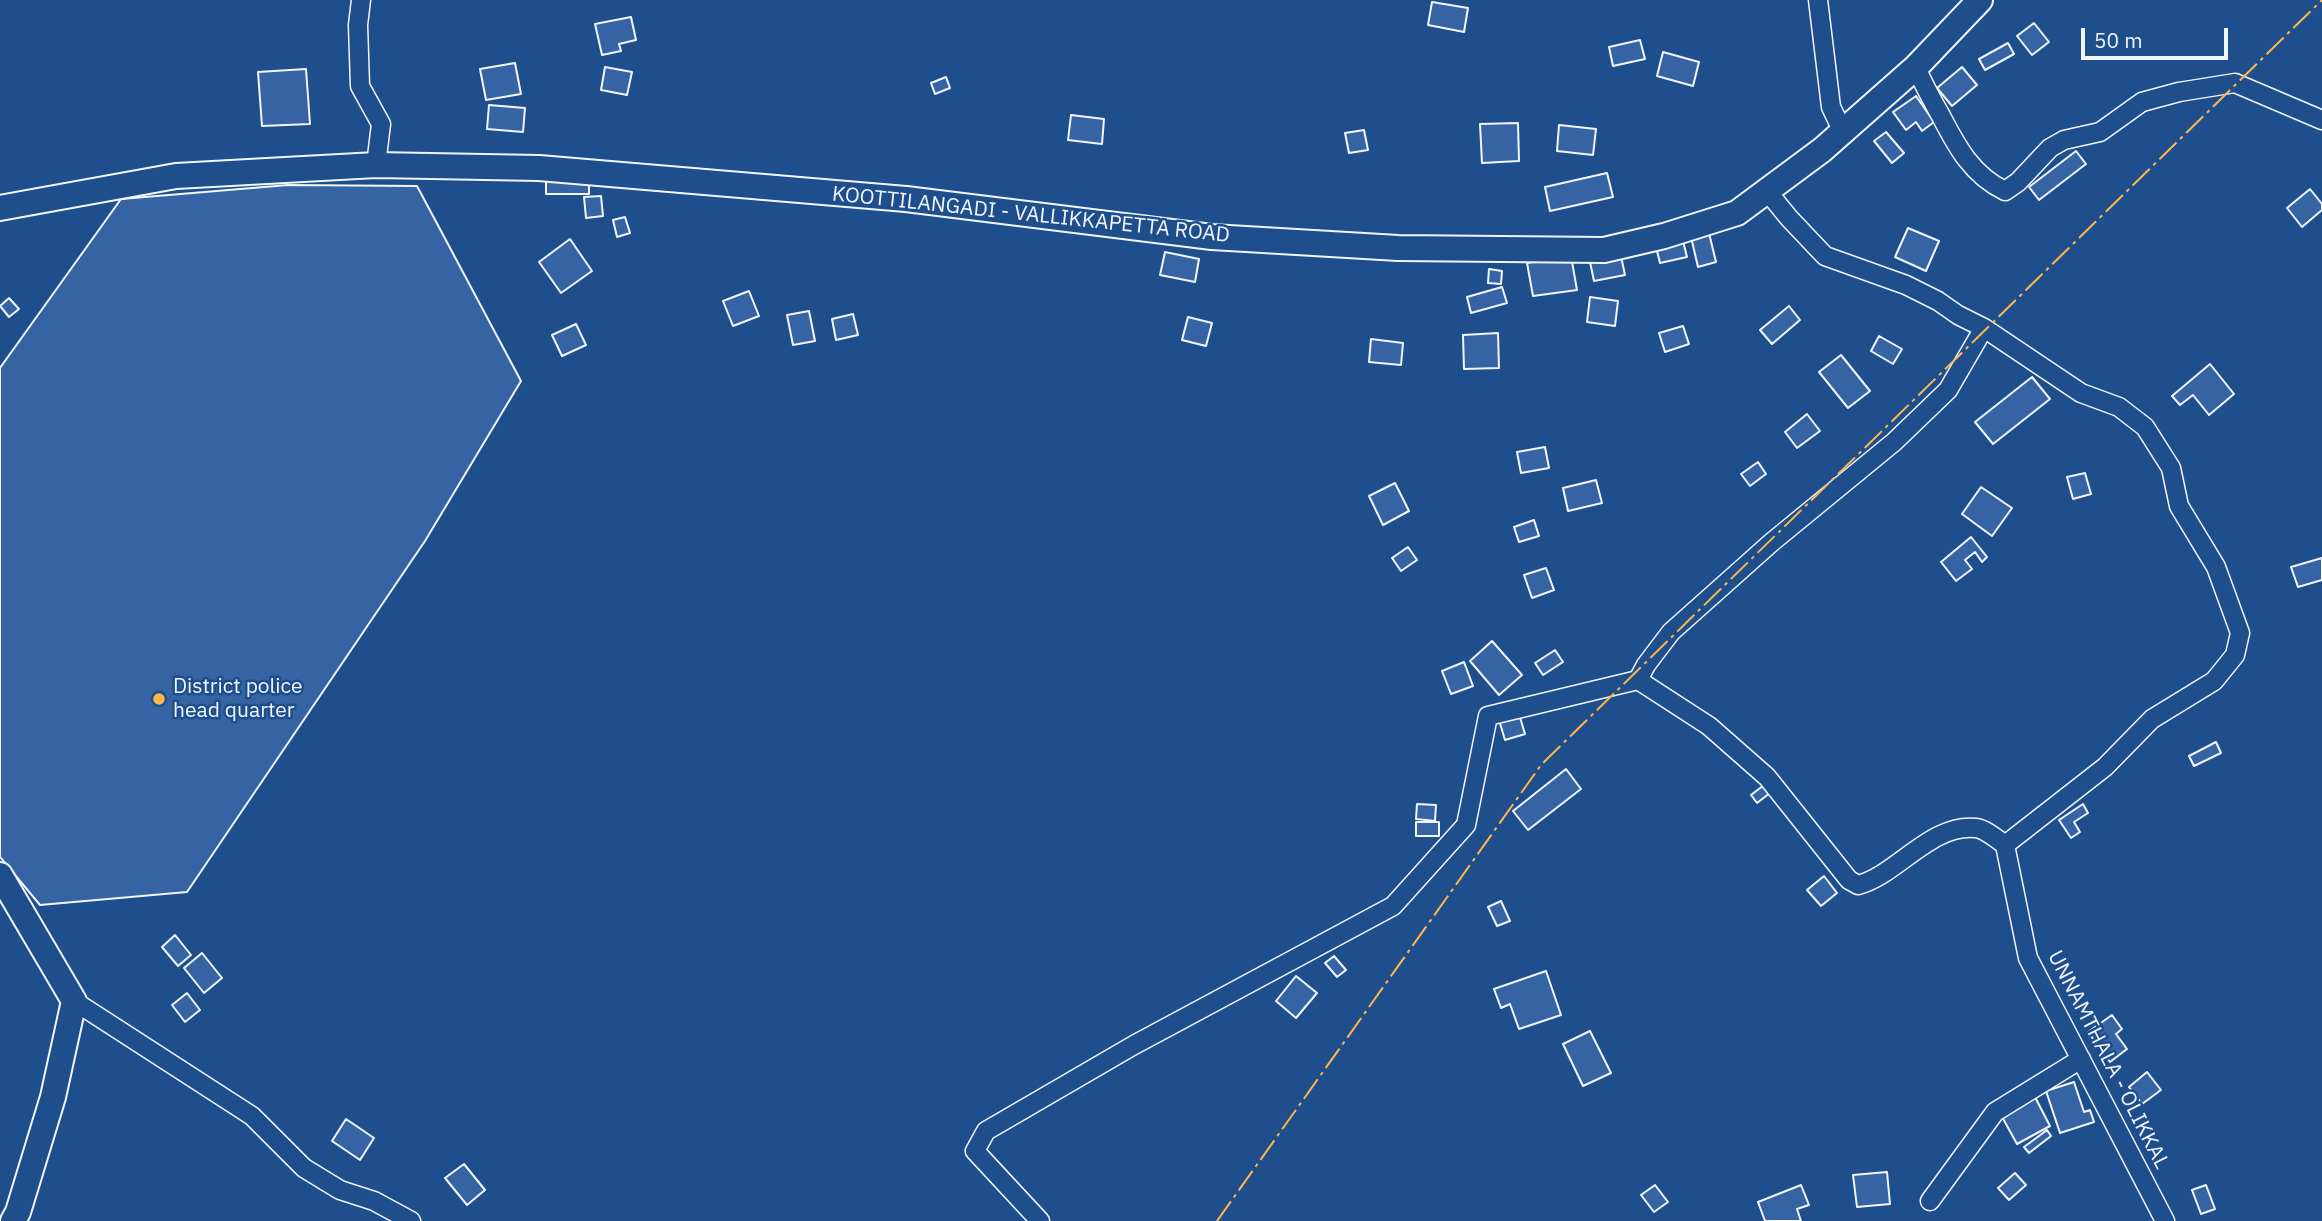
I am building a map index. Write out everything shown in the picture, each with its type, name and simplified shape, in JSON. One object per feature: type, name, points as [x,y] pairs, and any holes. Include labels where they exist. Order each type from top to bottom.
[{"type":"main road","name":"KOOTTILANGADI - VALLIKKAPETTA ROAD","points":[[0,208],[176,176],[376,165],[553,169],[906,199],[1212,237],[1398,248],[1604,250],[1664,236],[1737,214],[1843,132],[1916,66],[1980,0]]},
{"type":"main road","points":[[0,875],[74,1001],[53,1097],[13,1221]]},
{"type":"street","points":[[361,0],[358,24],[360,86],[381,124],[376,165]]},
{"type":"street","points":[[1818,0],[1831,107],[1843,132]]},
{"type":"street","points":[[1916,66],[1928,96],[1958,149],[1989,183],[2005,191],[2018,182],[2050,148],[2064,140],[2100,132],[2142,102],[2179,93],[2235,83],[2322,120]]},
{"type":"street","points":[[1040,1221],[975,1151],[986,1131],[1134,1045],[1393,906],[1466,825],[1488,716],[1638,680],[1709,726],[1767,777],[1849,880],[1858,885],[1870,882],[1908,854],[1951,830],[1979,827],[2005,845],[2105,767],[2152,719],[2214,681],[2235,654],[2240,633],[2216,567],[2179,506],[2171,468],[2145,427],[2119,407],[2081,393],[1984,328],[1906,285],[1825,256],[1788,218],[1767,191]]},
{"type":"street","points":[[1638,680],[1671,632],[1772,542],[1894,442],[1948,390],[1984,328]]},
{"type":"street","name":"UNNAMTHALA - OLIKKAL","points":[[2005,845],[2028,958],[2165,1221]]},
{"type":"street","points":[[74,1001],[252,1116],[304,1168],[340,1190],[374,1201],[411,1221]]},
{"type":"street","points":[[1930,1201],[1995,1112],[2081,1059]]},
{"type":"building","points":[[1432,2],[1468,8],[1464,32],[1428,25]]},
{"type":"building","points":[[631,17],[636,40],[619,44],[621,51],[602,55],[595,24]]},
{"type":"building","points":[[2034,23],[2049,42],[2032,55],[2017,36]]},
{"type":"building","points":[[1640,40],[1645,59],[1613,66],[1609,47]]},
{"type":"building","points":[[2008,43],[2014,54],[1985,70],[1979,59]]},
{"type":"building","points":[[1663,52],[1699,62],[1693,86],[1657,76]]},
{"type":"building","points":[[515,63],[521,94],[486,100],[480,69]]},
{"type":"building","points":[[605,67],[632,72],[627,95],[601,90]]},
{"type":"building","points":[[1962,67],[1977,85],[1952,106],[1937,88]]},
{"type":"building","points":[[306,69],[310,124],[262,126],[258,72]]},
{"type":"building","points":[[946,77],[950,88],[935,94],[931,83]]},
{"type":"building","points":[[1916,96],[1934,122],[1922,131],[1916,122],[1906,130],[1893,112]]},
{"type":"building","points":[[489,105],[525,108],[523,132],[487,129]]},
{"type":"building","points":[[1071,115],[1104,119],[1102,144],[1068,140]]},
{"type":"building","points":[[1518,123],[1519,161],[1482,163],[1480,124]]},
{"type":"building","points":[[1559,125],[1596,129],[1593,155],[1557,151]]},
{"type":"building","points":[[1364,130],[1368,150],[1349,153],[1345,133]]},
{"type":"building","points":[[1886,132],[1904,153],[1892,163],[1874,141]]},
{"type":"building","points":[[2076,151],[2086,164],[2039,200],[2029,187]]},
{"type":"building","points":[[1607,173],[1613,197],[1550,211],[1545,187]]},
{"type":"building","points":[[546,175],[589,175],[589,194],[546,194]]},
{"type":"building","name":"District police head quarter","points":[[288,185],[417,186],[521,381],[425,541],[187,892],[40,905],[0,857],[0,368],[121,199]]},
{"type":"building","points":[[2310,189],[2322,204],[2322,210],[2302,227],[2287,208]]},
{"type":"building","points":[[601,196],[603,216],[586,218],[584,197]]},
{"type":"building","points":[[625,217],[630,233],[617,237],[613,220]]},
{"type":"building","points":[[1908,228],[1939,241],[1926,271],[1895,257]]},
{"type":"building","points":[[1709,233],[1716,262],[1698,267],[1691,237]]},
{"type":"building","points":[[570,239],[592,271],[561,293],[539,262]]},
{"type":"building","points":[[1683,241],[1687,257],[1660,263],[1656,247]]},
{"type":"building","points":[[1165,252],[1199,259],[1195,282],[1160,275]]},
{"type":"building","points":[[1571,256],[1577,290],[1533,296],[1527,263]]},
{"type":"building","points":[[1621,256],[1625,275],[1594,281],[1590,262]]},
{"type":"building","points":[[1489,269],[1502,271],[1501,284],[1488,283]]},
{"type":"building","points":[[1502,287],[1507,303],[1471,313],[1467,297]]},
{"type":"building","points":[[749,291],[759,316],[733,326],[723,301]]},
{"type":"building","points":[[1590,297],[1618,301],[1615,326],[1587,322]]},
{"type":"building","points":[[9,298],[19,309],[9,317],[0,306]]},
{"type":"building","points":[[1789,306],[1800,320],[1772,344],[1760,330]]},
{"type":"building","points":[[809,311],[815,341],[793,345],[787,315]]},
{"type":"building","points":[[853,314],[858,335],[836,340],[832,319]]},
{"type":"building","points":[[1188,317],[1212,323],[1206,346],[1182,340]]},
{"type":"building","points":[[576,324],[586,345],[562,356],[552,335]]},
{"type":"building","points":[[1683,326],[1689,344],[1665,352],[1659,333]]},
{"type":"building","points":[[1498,333],[1499,368],[1464,369],[1463,335]]},
{"type":"building","points":[[1879,336],[1902,349],[1893,364],[1871,351]]},
{"type":"building","points":[[1371,339],[1403,343],[1401,365],[1369,362]]},
{"type":"building","points":[[1841,355],[1870,391],[1848,408],[1819,372]]},
{"type":"building","points":[[2210,364],[2234,394],[2209,415],[2193,395],[2180,405],[2172,396]]},
{"type":"building","points":[[2032,377],[2050,399],[1993,444],[1975,422]]},
{"type":"building","points":[[1807,414],[1820,431],[1797,448],[1785,432]]},
{"type":"building","points":[[1545,447],[1549,468],[1521,473],[1517,452]]},
{"type":"building","points":[[1758,462],[1766,474],[1750,486],[1741,474]]},
{"type":"building","points":[[2085,473],[2091,494],[2073,499],[2067,477]]},
{"type":"building","points":[[1596,480],[1602,503],[1568,511],[1563,488]]},
{"type":"building","points":[[1395,483],[1409,511],[1383,525],[1369,496]]},
{"type":"building","points":[[1981,487],[2012,508],[1992,536],[1962,514]]},
{"type":"building","points":[[1534,520],[1539,536],[1519,542],[1514,527]]},
{"type":"building","points":[[1971,537],[1987,557],[1982,562],[1975,552],[1965,560],[1972,569],[1956,581],[1941,562]]},
{"type":"building","points":[[1408,547],[1417,560],[1401,571],[1392,558]]},
{"type":"building","points":[[2322,558],[2322,580],[2298,587],[2291,567]]},
{"type":"building","points":[[1546,568],[1554,590],[1532,598],[1524,575]]},
{"type":"building","points":[[1492,641],[1522,675],[1499,695],[1470,661]]},
{"type":"building","points":[[1555,650],[1563,662],[1543,675],[1535,663]]},
{"type":"building","points":[[1464,662],[1473,686],[1451,694],[1442,671]]},
{"type":"building","points":[[1519,714],[1525,734],[1505,740],[1499,720]]},
{"type":"building","points":[[2216,742],[2221,753],[2194,766],[2189,756]]},
{"type":"building","points":[[1566,769],[1581,789],[1528,830],[1513,811]]},
{"type":"building","points":[[1764,785],[1770,793],[1757,803],[1751,795]]},
{"type":"building","points":[[1417,804],[1436,805],[1435,821],[1416,819]]},
{"type":"building","points":[[2083,804],[2088,813],[2074,822],[2080,832],[2071,838],[2059,820]]},
{"type":"building","points":[[1416,822],[1439,822],[1439,836],[1416,836]]},
{"type":"building","points":[[1824,876],[1837,893],[1821,906],[1807,890]]},
{"type":"building","points":[[1501,901],[1510,921],[1497,926],[1488,907]]},
{"type":"building","points":[[175,935],[191,955],[178,966],[162,947]]},
{"type":"building","points":[[202,953],[222,978],[204,993],[184,968]]},
{"type":"building","points":[[1334,956],[1346,970],[1337,977],[1325,963]]},
{"type":"building","points":[[1546,971],[1561,1015],[1519,1029],[1510,1004],[1501,1008],[1494,989]]},
{"type":"building","points":[[1296,976],[1317,993],[1296,1018],[1276,1001]]},
{"type":"building","points":[[187,993],[200,1010],[185,1022],[172,1005]]},
{"type":"building","points":[[2112,1015],[2122,1029],[2116,1034],[2127,1049],[2110,1062],[2088,1032]]},
{"type":"building","points":[[1590,1031],[1611,1073],[1583,1086],[1563,1044]]},
{"type":"building","points":[[2147,1072],[2161,1090],[2142,1104],[2129,1087]]},
{"type":"building","points":[[2074,1082],[2084,1112],[2090,1110],[2094,1122],[2060,1133],[2046,1091]]},
{"type":"building","points":[[2035,1097],[2050,1126],[2017,1144],[2001,1115]]},
{"type":"building","points":[[346,1119],[374,1138],[360,1160],[332,1141]]},
{"type":"building","points":[[2047,1130],[2051,1136],[2029,1153],[2024,1147]]},
{"type":"building","points":[[464,1164],[485,1190],[467,1205],[445,1178]]},
{"type":"building","points":[[1887,1172],[1890,1204],[1857,1207],[1853,1175]]},
{"type":"building","points":[[2015,1173],[2026,1185],[2009,1200],[1998,1188]]},
{"type":"building","points":[[1655,1185],[1668,1202],[1654,1212],[1641,1195]]},
{"type":"building","points":[[1801,1185],[1809,1205],[1797,1209],[1801,1221],[1765,1221],[1758,1202]]},
{"type":"building","points":[[2206,1185],[2215,1209],[2201,1214],[2192,1190]]},
{"type":"power","points":[[1217,1221],[1541,765],[2322,0]]},
{"type":"place","name":"District police head quarter","points":[[159,699]]}]
